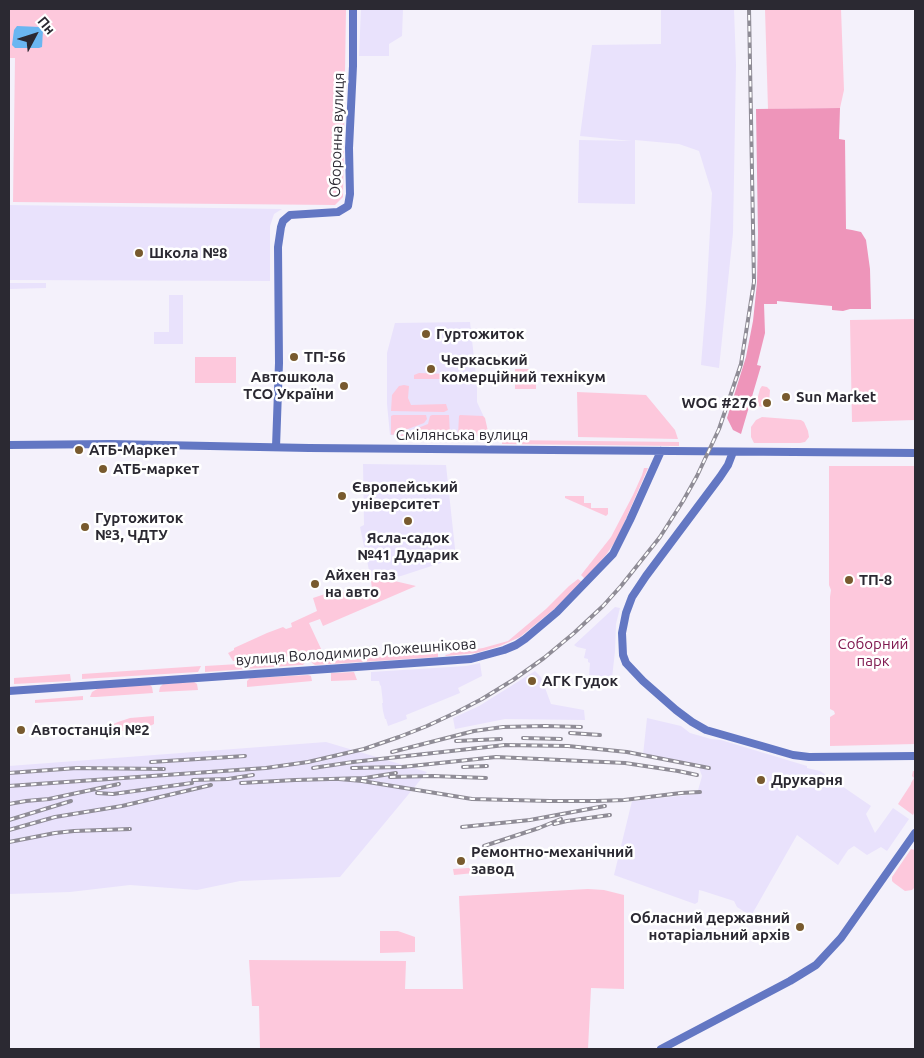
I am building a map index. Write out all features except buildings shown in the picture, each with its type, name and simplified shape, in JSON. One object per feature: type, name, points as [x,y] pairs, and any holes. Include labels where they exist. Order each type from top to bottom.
[{"type":"street","name":"Оборонна вулиця","points":[[276,447],[279,363],[278,247],[281,227],[283,221],[290,215],[338,212],[348,206],[350,194],[353,9]]},
{"type":"street","name":"Смілянська вулиця","points":[[9,445],[111,444],[915,453]]},
{"type":"street","name":"вулиця Володимира Ложешнікова","points":[[9,690],[472,659],[504,650],[525,640],[557,612],[613,554],[661,451]]},
{"type":"street","points":[[733,452],[728,465],[720,477],[632,597],[624,619],[622,633],[623,655],[626,663],[680,714],[706,730],[810,758],[915,756]]},
{"type":"street","points":[[662,1049],[790,981],[816,965],[841,938],[915,833]]},
{"type":"shaded area","points":[[361,9],[403,9],[402,36],[389,44],[389,56],[359,56]]},
{"type":"shaded area","points":[[661,9],[734,9],[736,65],[733,233],[719,368],[701,365],[712,193],[699,151],[679,144],[635,140],[635,204],[578,203],[579,140],[632,141],[580,136],[592,45],[661,44]]},
{"type":"shaded area","points":[[840,108],[839,139],[845,140],[846,229],[861,232],[866,240],[870,269],[871,309],[843,311],[832,310],[832,306],[777,301],[777,304],[764,304],[765,333],[757,365],[761,366],[741,434],[733,430],[727,418],[746,357],[753,321],[757,283],[756,109]]},
{"type":"shaded area","name":"Школа №8","points":[[9,205],[282,209],[274,214],[270,226],[270,281],[9,280]]},
{"type":"shaded area","points":[[9,283],[46,283],[46,288],[9,289]]},
{"type":"shaded area","points":[[169,295],[183,295],[183,344],[154,344],[154,332],[169,332]]},
{"type":"shaded area","name":"Черкаський комерційний технікум","points":[[470,322],[477,402],[489,437],[390,435],[387,404],[387,353],[395,323]]},
{"type":"shaded area","name":"Ясла-садок №41 Дударик","points":[[363,464],[446,465],[456,558],[401,576],[371,580],[360,527],[364,525]]},
{"type":"shaded area","points":[[615,607],[620,608],[616,624],[612,678],[589,675],[590,663],[588,659],[584,658],[586,649],[574,645]]},
{"type":"shaded area","points":[[480,663],[482,676],[458,688],[460,693],[406,715],[407,719],[388,726],[383,711],[381,686],[379,681],[371,681],[371,672],[466,666]]},
{"type":"shaded area","points":[[535,671],[541,677],[551,704],[584,710],[585,720],[505,719],[455,729],[453,718],[479,706]]},
{"type":"shaded area","points":[[647,718],[681,726],[690,733],[721,740],[820,771],[871,806],[866,814],[875,833],[893,808],[909,819],[887,851],[881,847],[867,855],[854,846],[848,850],[838,865],[797,835],[751,916],[737,907],[734,901],[703,891],[699,890],[698,902],[695,904],[614,875],[632,801],[697,794],[702,776],[699,768],[643,755]]},
{"type":"shaded area","points":[[326,742],[427,772],[340,877],[240,881],[197,890],[130,885],[70,892],[9,894],[9,766]]},
{"type":"green space","points":[[9,9],[346,9],[343,197],[335,205],[13,202],[15,58],[9,58]]},
{"type":"green space","points":[[765,9],[841,9],[844,90],[840,108],[768,109]]},
{"type":"green space","points":[[915,319],[915,420],[852,422],[850,320]]},
{"type":"green space","points":[[195,357],[236,357],[236,383],[195,383]]},
{"type":"green space","points":[[515,369],[536,369],[536,389],[515,389]]},
{"type":"green space","points":[[419,373],[449,374],[449,376],[447,379],[414,379],[414,375]]},
{"type":"green space","points":[[399,386],[409,386],[408,398],[411,405],[446,404],[448,410],[444,412],[391,411],[392,395]]},
{"type":"green space","points":[[762,386],[770,390],[769,404],[765,407],[757,406],[756,404]]},
{"type":"green space","points":[[577,392],[646,395],[675,430],[678,439],[578,437]]},
{"type":"green space","points":[[426,415],[427,419],[424,423],[392,435],[391,416]]},
{"type":"green space","points":[[432,415],[449,415],[450,436],[398,436],[428,424]]},
{"type":"green space","points":[[460,415],[483,416],[489,436],[458,435]]},
{"type":"green space","points":[[762,417],[801,420],[804,422],[809,437],[805,442],[800,443],[754,443],[751,437],[751,427],[756,420]]},
{"type":"green space","points":[[502,440],[679,442],[679,446],[502,444]]},
{"type":"green space","name":"Соборний парк","points":[[829,466],[915,466],[915,744],[830,746],[830,717],[835,714],[830,709]]},
{"type":"green space","points":[[644,468],[648,468],[617,539],[585,579],[581,575],[611,537],[633,495]]},
{"type":"green space","points":[[565,496],[584,496],[584,503],[591,503],[591,508],[608,508],[608,514],[606,516],[565,498]]},
{"type":"green space","points":[[386,579],[416,586],[323,626],[320,619],[309,623],[323,653],[233,661],[228,653],[234,650],[234,648],[267,633],[283,627],[286,629],[292,627],[291,623],[317,611],[313,598],[325,594],[372,589],[371,581]]},
{"type":"green space","points":[[578,579],[582,582],[553,610],[520,637],[500,646],[476,653],[445,655],[450,654],[453,649],[471,650],[508,641]]},
{"type":"green space","points":[[438,652],[438,657],[315,665],[311,659]]},
{"type":"green space","points":[[307,660],[303,665],[205,672],[205,666]]},
{"type":"green space","points":[[201,666],[198,672],[82,679],[82,674]]},
{"type":"green space","points":[[354,672],[357,680],[331,681],[331,673]]},
{"type":"green space","points":[[70,674],[71,681],[14,684],[14,678]]},
{"type":"green space","points":[[311,676],[312,681],[247,687],[247,681],[250,678]]},
{"type":"green space","points":[[194,682],[197,684],[198,690],[159,692],[163,684]]},
{"type":"green space","points":[[150,685],[153,693],[90,697],[92,692],[99,688]]},
{"type":"green space","points":[[83,696],[83,700],[35,703],[35,700]]},
{"type":"green space","points":[[154,716],[154,724],[148,727],[122,731],[122,734],[103,736],[104,728],[118,722],[130,718]]},
{"type":"green space","points":[[913,771],[915,771],[915,811],[913,815],[898,804],[914,778],[912,776]]},
{"type":"green space","points":[[911,849],[915,850],[915,887],[912,890],[905,891],[892,881],[892,877]]},
{"type":"green space","points":[[483,867],[484,872],[454,875],[453,869]]},
{"type":"green space","points":[[588,889],[604,890],[624,895],[624,989],[591,988],[588,1049],[260,1049],[259,1006],[252,1006],[249,960],[406,961],[405,989],[463,989],[459,896]]},
{"type":"green space","points":[[380,931],[398,931],[415,937],[415,952],[380,953]]},
{"type":"water","points":[[17,26],[40,27],[43,30],[42,47],[15,48],[12,45],[14,30]]},
{"type":"railway","points":[[9,786],[266,768],[308,762],[364,749],[427,726],[482,699],[544,658],[603,606],[660,537],[683,501],[719,429],[741,364],[754,282],[749,9]]},
{"type":"railway","points":[[392,752],[474,731],[503,727],[581,727]]},
{"type":"railway","points":[[570,733],[600,735]]},
{"type":"railway","points":[[523,738],[561,739]]},
{"type":"railway","points":[[456,741],[501,739]]},
{"type":"railway","points":[[313,768],[505,745],[568,746],[627,752],[709,768]]},
{"type":"railway","points":[[151,762],[245,756]]},
{"type":"railway","points":[[352,768],[402,767],[496,757],[625,763],[697,775]]},
{"type":"railway","points":[[463,767],[487,766]]},
{"type":"railway","points":[[9,773],[77,768],[164,769]]},
{"type":"railway","points":[[241,783],[365,778],[396,773]]},
{"type":"railway","points":[[193,780],[228,779],[253,775]]},
{"type":"railway","points":[[390,777],[486,778]]},
{"type":"railway","points":[[339,779],[472,799],[597,801],[700,792]]},
{"type":"railway","points":[[97,793],[113,794],[192,783]]},
{"type":"railway","points":[[9,804],[49,799],[119,784]]},
{"type":"railway","points":[[9,830],[55,817],[122,806],[211,785]]},
{"type":"railway","points":[[9,820],[71,801]]},
{"type":"railway","points":[[462,827],[530,820],[605,806]]},
{"type":"railway","points":[[554,824],[610,815]]},
{"type":"railway","points":[[484,846],[561,819]]},
{"type":"railway","points":[[9,842],[55,833],[130,829]]},
{"type":"place","name":"Школа №8","points":[[139,253]]},
{"type":"place","name":"Гуртожиток","points":[[426,334]]},
{"type":"place","name":"ТП-56","points":[[294,357]]},
{"type":"place","name":"Черкаський комерційний технікум","points":[[431,369]]},
{"type":"place","name":"Автошкола ТСО України","points":[[344,386]]},
{"type":"place","name":"Sun Market","points":[[786,397]]},
{"type":"place","name":"WOG #276","points":[[767,403]]},
{"type":"place","name":"АТБ-Маркет","points":[[79,450]]},
{"type":"place","name":"АТБ-маркет","points":[[103,469]]},
{"type":"place","name":"Європейський університет","points":[[342,496]]},
{"type":"place","name":"Ясла-садок №41 Дударик","points":[[408,521]]},
{"type":"place","name":"Гуртожиток №3, ЧДТУ","points":[[85,527]]},
{"type":"place","name":"ТП-8","points":[[849,580]]},
{"type":"place","name":"Айхен газ на авто","points":[[315,584]]},
{"type":"place","name":"АГК Гудок","points":[[532,681]]},
{"type":"place","name":"Автостанція №2","points":[[21,730]]},
{"type":"place","name":"Друкарня","points":[[761,780]]},
{"type":"place","name":"Ремонтно-механічний завод","points":[[461,861]]},
{"type":"place","name":"Обласний державний нотаріальний архів","points":[[800,927]]}]
